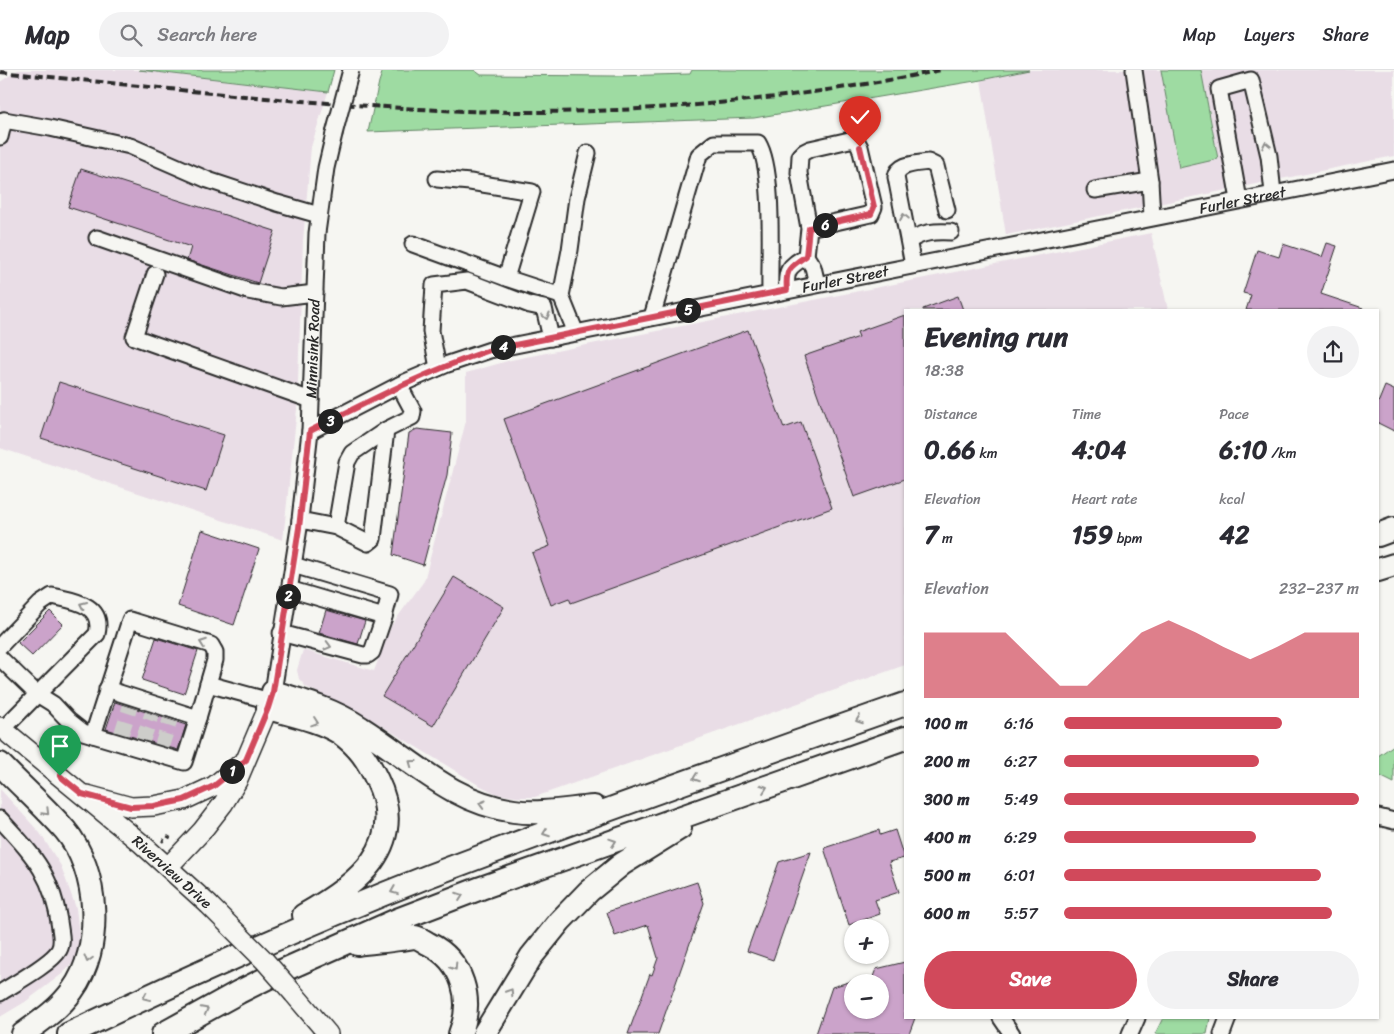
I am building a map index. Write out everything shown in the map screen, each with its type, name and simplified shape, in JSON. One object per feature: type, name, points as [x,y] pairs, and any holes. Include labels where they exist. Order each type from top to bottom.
[{"type":"highway","points":[[1379,535],[1394,529]]},
{"type":"highway","points":[[1379,570],[1394,565]]},
{"type":"highway","points":[[270,700],[308,702],[344,718],[452,791],[475,802],[515,811],[533,812],[625,804]]},
{"type":"highway","points":[[222,962],[329,901],[358,879],[375,859],[384,838],[387,823],[386,805],[380,786],[361,750],[338,732],[270,700]]},
{"type":"highway","points":[[69,1034],[222,962],[428,877],[904,704]]},
{"type":"highway","points":[[163,1034],[239,992],[334,947],[438,904],[904,738]]},
{"type":"highway","points":[[0,764],[65,830],[79,851],[92,892],[94,924],[91,947],[85,969],[72,991],[60,1005],[24,1034]]},
{"type":"highway","points":[[484,1034],[531,958],[560,921],[589,891],[622,864],[718,805]]},
{"type":"highway","points":[[334,947],[416,937],[436,948],[451,962],[466,990],[465,1020],[460,1034]]},
{"type":"main road","name":"Minnisink Road","points":[[168,867],[202,832],[223,804],[237,781],[270,700]]},
{"type":"main road","name":"Riverview Drive","points":[[1,728],[168,867],[208,904],[264,960],[328,1034]]},
{"type":"main road","points":[[82,794],[131,807],[154,806],[184,800],[214,786],[246,760]]},
{"type":"street","name":"Minnisink Road","points":[[270,700],[300,520],[310,431],[314,293],[319,215],[326,168],[351,70]]},
{"type":"street","points":[[1134,70],[1150,181],[1152,217]]},
{"type":"street","points":[[1239,200],[1218,88],[1251,80],[1269,156],[1273,193]]},
{"type":"street","points":[[0,137],[2,121],[50,128],[130,146],[208,180],[319,215]]},
{"type":"street","points":[[809,228],[871,214],[874,211],[860,147],[856,140],[810,149],[800,156],[799,173],[809,228],[806,256],[814,267],[817,284]]},
{"type":"street","points":[[652,317],[699,155],[714,143],[758,143],[763,150],[769,187],[770,294]]},
{"type":"street","points":[[576,332],[561,296],[570,250],[576,198],[588,153]]},
{"type":"street","points":[[913,265],[896,178],[897,173],[902,167],[928,162],[936,166],[956,256]]},
{"type":"street","name":"Furler Street","points":[[310,431],[399,385],[438,368],[490,350],[1394,170]]},
{"type":"street","points":[[437,179],[470,182],[532,192],[506,278]]},
{"type":"street","points":[[1095,190],[1150,181]]},
{"type":"street","points":[[909,242],[916,236],[936,231],[949,220]]},
{"type":"street","points":[[97,238],[248,291],[281,297],[314,293]]},
{"type":"street","points":[[413,244],[561,296]]},
{"type":"street","points":[[787,290],[786,275],[793,264],[806,256]]},
{"type":"street","points":[[155,274],[134,337],[311,400]]},
{"type":"street","points":[[438,368],[431,331],[434,285],[468,281],[544,308],[551,338]]},
{"type":"street","points":[[336,527],[347,462],[352,453],[386,430],[412,417],[413,411],[399,385]]},
{"type":"street","points":[[300,520],[336,527],[368,543],[373,539],[386,430]]},
{"type":"street","points":[[281,633],[368,655],[372,652],[390,594],[293,565]]},
{"type":"street","points":[[289,589],[384,617]]},
{"type":"street","points":[[0,646],[40,604],[52,596],[74,601],[88,607],[96,614],[99,627],[97,634],[1,728]]},
{"type":"street","points":[[0,658],[37,694],[53,704],[69,722],[83,732],[93,735],[120,739],[141,745],[184,762],[208,684],[215,652],[211,645],[130,620],[93,735]]},
{"type":"street","points":[[208,684],[270,700]]},
{"type":"street","points":[[107,689],[132,702],[172,715],[198,718]]},
{"type":"street","points":[[1379,817],[1394,820]]},
{"type":"street","points":[[0,819],[38,863],[50,883],[59,918],[62,944],[59,952],[34,972],[0,992]]},
{"type":"street","points":[[1002,1019],[1012,1034]]},
{"type":"street","points":[[1130,1034],[1137,1019]]},
{"type":"street","points":[[1222,1034],[1228,1019]]},
{"type":"path","points":[[162,842],[167,836],[175,841]]},
{"type":"shaded area","points":[[18,70],[139,70],[328,92],[311,147],[303,241],[297,409],[283,540],[0,448],[0,82]]},
{"type":"shaded area","points":[[1029,70],[1161,70],[1180,167],[1218,159],[1201,70],[1394,70],[1394,156],[1006,235],[981,80]]},
{"type":"shaded area","points":[[1151,233],[1168,309],[904,309],[904,665],[535,797],[497,794],[477,784],[364,715],[306,687],[299,679],[297,670],[303,650],[374,671],[391,626],[424,581],[466,421],[466,373],[511,360]]},
{"type":"shaded area","points":[[0,789],[40,833],[61,866],[76,908],[79,934],[78,955],[72,964],[25,1002],[0,1017]]},
{"type":"green space","points":[[139,70],[334,70],[328,92]]},
{"type":"green space","points":[[383,70],[474,70],[481,75],[616,76],[690,74],[692,70],[1029,70],[981,80],[754,118],[368,132]]},
{"type":"green space","points":[[1161,70],[1201,70],[1218,159],[1179,168]]},
{"type":"green space","points":[[1394,745],[1394,783],[1379,776],[1379,755]]},
{"type":"green space","points":[[1162,1019],[1210,1019],[1207,1034],[1155,1034]]},
{"type":"building","points":[[81,169],[275,231],[258,283],[187,260],[191,247],[68,207]]},
{"type":"building","points":[[1327,243],[1337,246],[1321,294],[1362,309],[1246,309],[1251,295],[1243,293],[1257,250],[1279,257],[1283,244],[1322,257]]},
{"type":"building","points":[[958,296],[963,309],[923,309]]},
{"type":"building","points":[[904,315],[904,479],[854,497],[804,356],[859,337],[857,332]]},
{"type":"building","points":[[748,330],[784,428],[801,422],[832,508],[571,603],[569,598],[551,605],[532,553],[550,546],[504,419]]},
{"type":"building","points":[[59,382],[224,435],[206,491],[41,438]]},
{"type":"building","points":[[1385,386],[1394,390],[1394,431],[1379,424],[1379,401]]},
{"type":"building","points":[[417,429],[452,433],[447,475],[423,565],[393,555],[409,433]]},
{"type":"building","points":[[202,530],[259,549],[234,625],[178,606]]},
{"type":"building","points":[[454,577],[504,607],[433,726],[382,696]]},
{"type":"building","points":[[326,610],[365,621],[358,644],[319,633]]},
{"type":"building","points":[[50,611],[63,624],[32,656],[18,643]]},
{"type":"building","points":[[156,638],[198,651],[184,694],[142,680]]},
{"type":"building","points":[[115,702],[186,725],[178,750],[106,729]]},
{"type":"building","points":[[879,830],[880,835],[895,830],[904,858],[889,862],[899,892],[875,900],[880,914],[866,919],[847,919],[824,848]]},
{"type":"building","points":[[811,852],[773,960],[747,951],[779,862]]},
{"type":"building","points":[[697,882],[704,903],[658,1034],[628,1034],[650,974],[652,975],[658,958],[648,925],[615,936],[607,912]]},
{"type":"building","points":[[904,962],[904,1019],[915,1019],[909,1034],[816,1034],[832,987],[844,983],[844,1019],[889,1019],[889,974],[874,974],[876,969]]},
{"type":"tunnel","points":[[121,735],[130,707]]},
{"type":"tunnel","points":[[142,742],[152,714]]},
{"type":"tunnel","points":[[161,748],[170,720]]},
{"type":"railway","points":[[0,72],[232,95],[348,104],[464,111],[524,112],[644,109],[704,104],[823,91],[941,70]]},
{"type":"route","points":[[60,776],[82,794],[131,807],[154,806],[184,800],[214,786],[246,760],[273,692],[299,528],[310,431],[401,384],[445,365],[490,350],[787,290],[786,275],[793,264],[806,256],[809,228],[871,214],[874,211],[860,147]]}]
